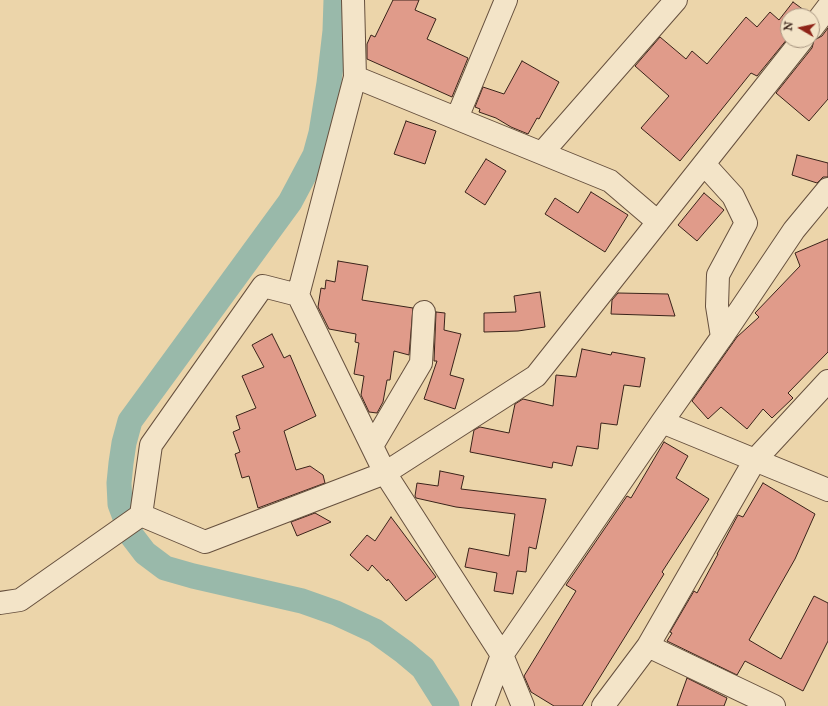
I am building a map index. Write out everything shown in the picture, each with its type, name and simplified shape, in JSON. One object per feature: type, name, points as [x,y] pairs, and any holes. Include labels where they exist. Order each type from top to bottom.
[{"type":"street","points":[[353,0],[355,77],[298,295],[385,473],[502,654],[523,706]]},
{"type":"street","points":[[457,118],[506,0]]},
{"type":"street","points":[[542,153],[676,0]]},
{"type":"street","points":[[820,18],[828,8]]},
{"type":"street","points":[[140,516],[205,542],[385,473],[536,376],[796,48]]},
{"type":"street","points":[[355,77],[610,181],[658,222]]},
{"type":"street","points":[[704,164],[733,196],[746,223],[718,275],[717,306],[722,337]]},
{"type":"street","points":[[483,706],[502,654],[722,337],[794,230],[828,189]]},
{"type":"street","points":[[0,603],[20,600],[140,516],[151,445],[263,286],[298,295]]},
{"type":"street","points":[[372,446],[421,363],[424,312]]},
{"type":"street","points":[[603,706],[648,646],[755,460],[828,380]]},
{"type":"street","points":[[662,422],[828,490]]},
{"type":"street","points":[[648,646],[774,706]]},
{"type":"building","points":[[393,0],[419,0],[415,10],[436,19],[427,39],[468,58],[452,97],[367,59],[367,44],[371,35],[375,37]]},
{"type":"building","points":[[793,2],[801,8],[788,8]]},
{"type":"building","points":[[770,12],[779,20],[780,19],[780,48],[757,76],[751,73],[680,161],[641,128],[669,96],[635,66],[660,37],[686,59],[692,51],[707,64],[746,17],[757,27]]},
{"type":"building","points":[[828,28],[828,99],[809,121],[776,93],[812,48],[820,48],[820,37]]},
{"type":"building","points":[[522,61],[559,82],[539,119],[537,118],[528,134],[511,127],[496,118],[479,112],[480,109],[475,107],[483,87],[504,94]]},
{"type":"building","points":[[406,121],[436,131],[425,164],[394,154]]},
{"type":"building","points":[[797,155],[828,163],[828,177],[823,177],[817,183],[792,175]]},
{"type":"building","points":[[486,159],[506,171],[485,205],[465,192]]},
{"type":"building","points":[[591,192],[628,215],[605,252],[545,214],[555,198],[578,213]]},
{"type":"building","points":[[704,193],[724,210],[697,241],[678,225]]},
{"type":"building","points":[[828,239],[828,352],[788,393],[793,398],[772,418],[763,409],[747,429],[721,407],[708,419],[692,401],[737,337],[759,317],[755,313],[800,266],[795,253]]},
{"type":"building","points":[[338,261],[368,266],[362,300],[413,308],[409,355],[394,351],[390,380],[387,380],[383,402],[377,413],[369,412],[361,395],[364,376],[354,374],[359,343],[355,342],[356,334],[329,329],[318,307],[321,288],[325,289],[326,280],[335,282]]},
{"type":"building","points":[[540,292],[545,327],[518,331],[484,332],[484,313],[516,312],[514,296]]},
{"type":"building","points":[[618,293],[668,294],[675,316],[611,314],[612,300]]},
{"type":"building","points":[[436,312],[445,313],[444,330],[461,334],[450,375],[464,379],[455,409],[424,399],[437,361],[434,361]]},
{"type":"building","points":[[272,334],[284,358],[290,355],[316,416],[284,431],[296,470],[310,466],[323,475],[325,483],[258,508],[249,476],[242,478],[235,454],[240,452],[233,432],[240,429],[236,416],[256,408],[242,376],[264,367],[252,345]]},
{"type":"building","points":[[582,349],[611,355],[612,352],[645,358],[640,387],[624,385],[617,425],[601,423],[598,449],[577,446],[572,466],[553,462],[552,468],[470,452],[474,430],[480,427],[509,433],[515,404],[523,399],[553,406],[556,375],[576,377]]},
{"type":"building","points":[[664,442],[688,456],[676,478],[709,499],[662,572],[664,574],[582,706],[554,706],[531,692],[524,676],[576,591],[566,585],[627,496],[631,498]]},
{"type":"building","points":[[440,471],[464,476],[461,489],[546,499],[536,549],[529,547],[526,572],[517,571],[513,594],[494,591],[497,573],[465,567],[469,548],[509,556],[515,514],[456,507],[416,498],[417,483],[438,486]]},
{"type":"building","points":[[763,483],[815,514],[795,559],[749,640],[781,659],[814,596],[828,603],[828,641],[803,691],[745,661],[737,675],[667,641],[672,633],[670,632],[694,591],[697,593],[738,515],[743,517]]},
{"type":"building","points":[[315,513],[331,522],[297,536],[291,522]]},
{"type":"building","points":[[391,517],[436,577],[406,601],[388,579],[387,581],[372,565],[368,571],[350,555],[367,535],[375,541]]},
{"type":"building","points":[[687,678],[727,698],[724,706],[677,706]]},
{"type":"waterway","points":[[336,0],[335,31],[329,83],[321,133],[315,155],[290,202],[130,421],[124,443],[121,463],[119,483],[120,504],[132,536],[145,553],[165,568],[193,576],[302,601],[336,613],[375,631],[423,668],[447,706]]}]
